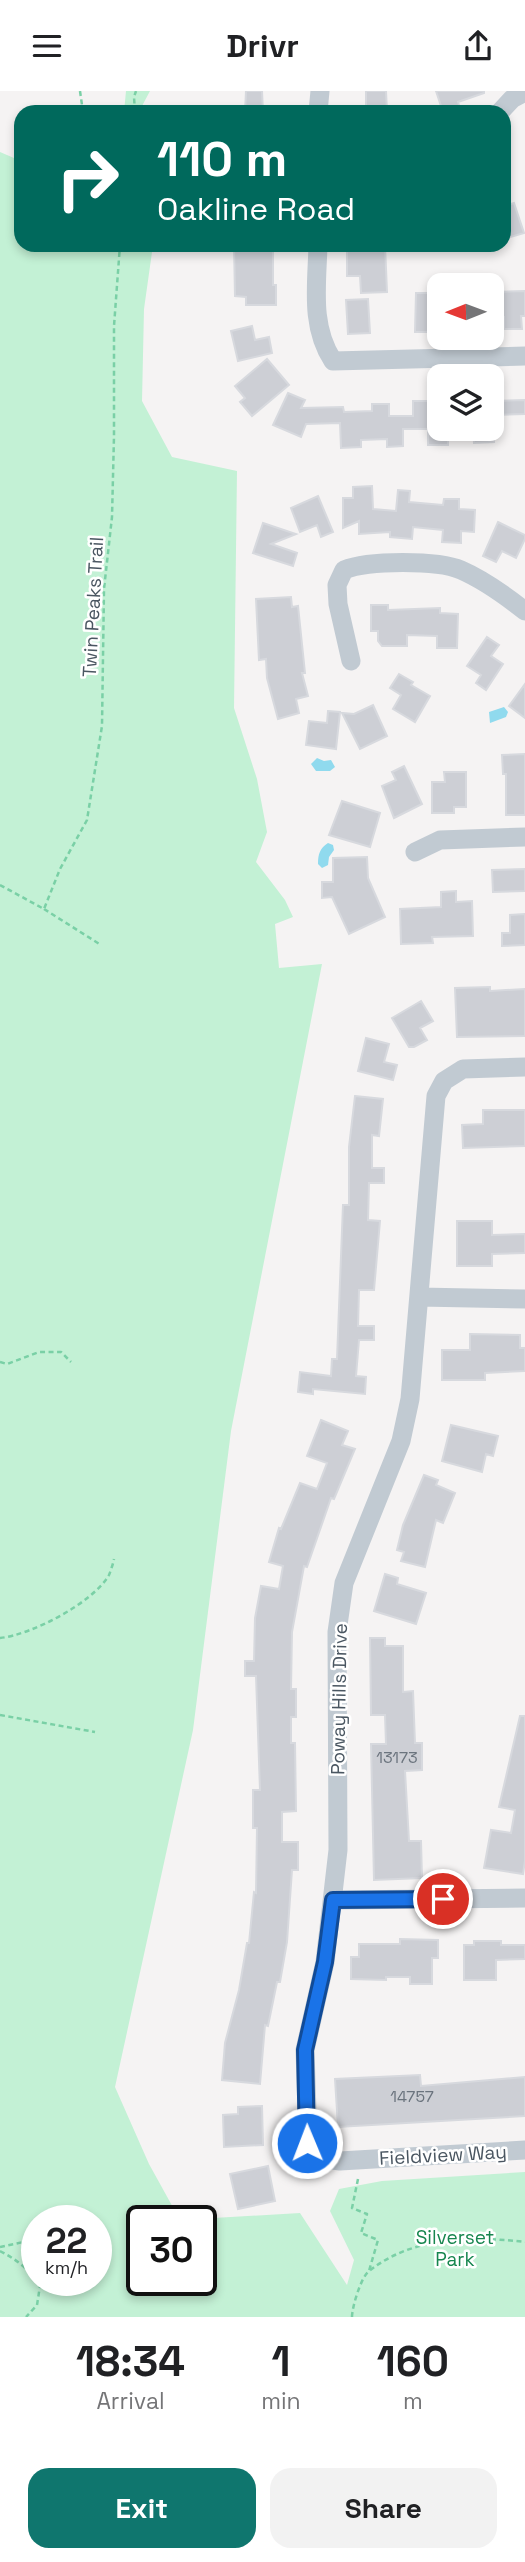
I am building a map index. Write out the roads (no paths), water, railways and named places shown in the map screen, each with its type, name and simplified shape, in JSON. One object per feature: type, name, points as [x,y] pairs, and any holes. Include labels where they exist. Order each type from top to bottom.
[{"type":"street","points":[[506,105],[525,92]]},
{"type":"street","points":[[318,252],[317,327],[323,345],[333,361],[525,356]]},
{"type":"street","points":[[351,661],[338,604],[337,585],[344,570],[357,564],[405,562],[460,569],[525,611]]},
{"type":"street","points":[[415,852],[440,840],[525,837]]},
{"type":"street","name":"Poway Hills Drive","points":[[319,2158],[307,2143],[305,2050],[325,1962],[338,1850],[337,1632],[344,1583],[401,1441],[410,1399],[436,1096],[444,1081],[463,1069],[525,1067]]},
{"type":"street","points":[[419,1297],[525,1299]]},
{"type":"street","points":[[333,1900],[525,1898]]},
{"type":"street","name":"Fieldview Way","points":[[319,2158],[340,2161],[525,2150]]},
{"type":"water","points":[[504,707],[508,712],[506,717],[490,723],[489,712]]},
{"type":"water","points":[[317,758],[331,760],[335,767],[330,771],[316,771],[311,764]]},
{"type":"water","points":[[328,843],[333,845],[334,850],[328,865],[322,868],[318,864],[319,854]]},
{"type":"park label","name":"Silverset Park","points":[[455,2248]]}]
